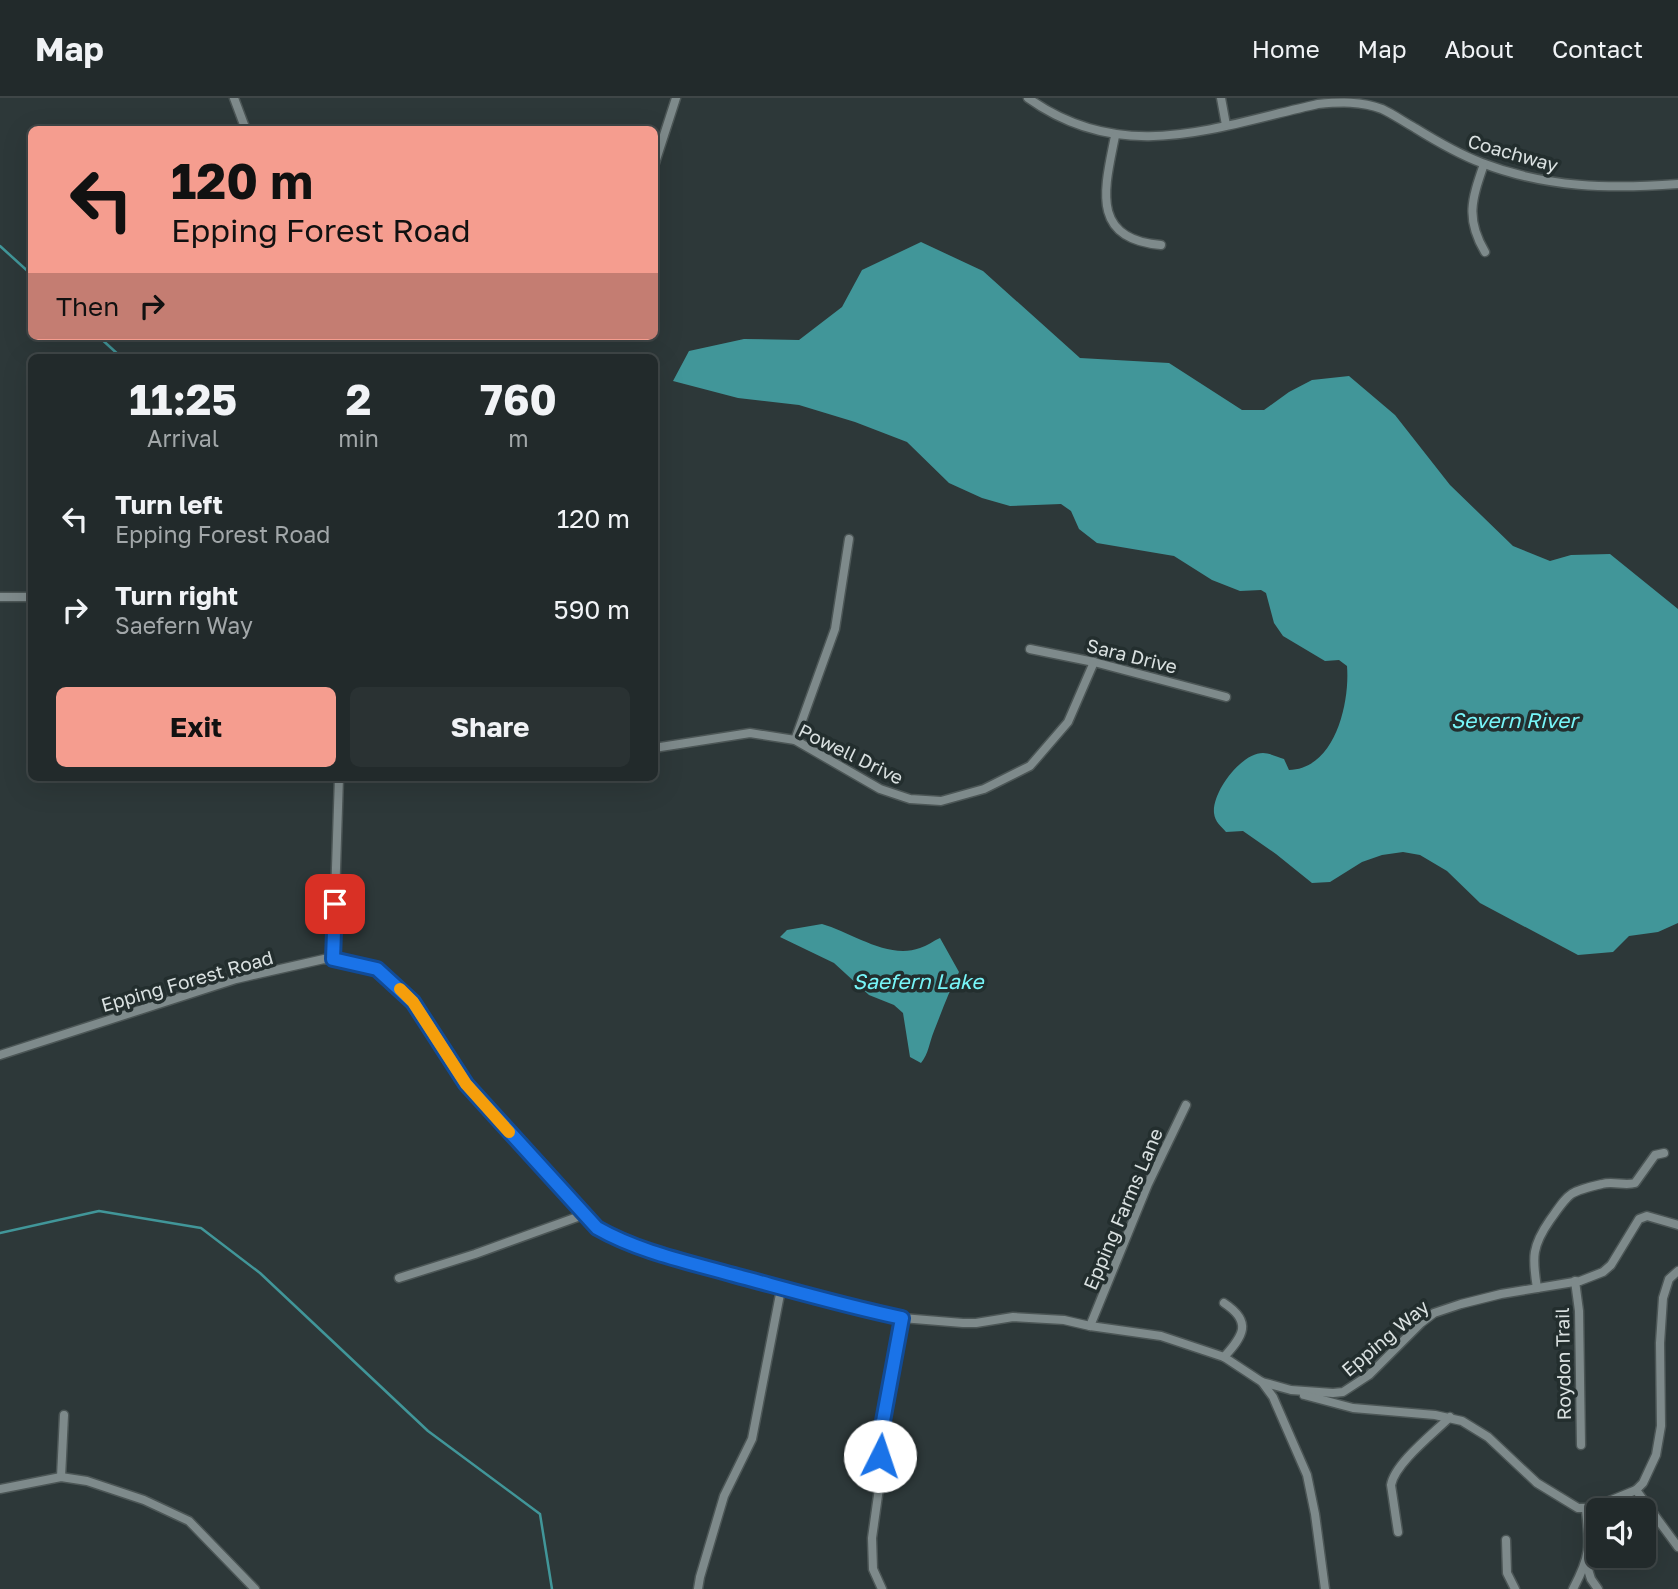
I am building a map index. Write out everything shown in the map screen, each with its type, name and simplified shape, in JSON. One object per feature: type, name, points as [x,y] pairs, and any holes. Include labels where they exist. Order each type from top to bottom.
[{"type":"street","points":[[234,98],[244,126]]},
{"type":"street","points":[[658,154],[676,98]]},
{"type":"street","name":"Coachway","points":[[1028,98],[1043,109],[1091,130],[1115,136],[1160,138],[1318,104],[1360,104],[1382,110],[1452,150],[1484,164],[1533,178],[1578,187],[1623,188],[1678,184]]},
{"type":"street","points":[[1221,98],[1226,125]]},
{"type":"street","points":[[1115,136],[1105,188],[1108,211],[1119,231],[1129,238],[1141,243],[1161,245]]},
{"type":"street","points":[[1484,164],[1471,206],[1475,235],[1485,252]]},
{"type":"street","points":[[795,740],[835,629],[849,539]]},
{"type":"street","points":[[0,597],[28,597]]},
{"type":"street","name":"Sara Drive","points":[[1030,649],[1094,662],[1226,697]]},
{"type":"street","name":"Powell Drive","points":[[658,747],[750,733],[795,740],[880,789],[910,799],[941,801],[984,789],[1030,766],[1068,722],[1094,662]]},
{"type":"street","points":[[333,959],[339,781]]},
{"type":"street","name":"Epping Forest Road","points":[[0,1055],[236,979],[333,959],[377,969],[413,1002],[466,1084],[583,1215],[615,1239],[781,1289],[902,1318],[975,1323],[1013,1317],[1064,1320],[1090,1326]]},
{"type":"street","name":"Epping Farms Lane","points":[[1090,1326],[1148,1184],[1186,1105]]},
{"type":"street","points":[[1537,1288],[1534,1248],[1562,1201],[1580,1190],[1606,1183],[1635,1183],[1655,1155],[1664,1153]]},
{"type":"street","points":[[399,1278],[583,1215]]},
{"type":"street","name":"Epping Way","points":[[1090,1326],[1161,1336],[1224,1357],[1262,1382],[1291,1391],[1333,1394],[1343,1392],[1369,1375],[1434,1313],[1461,1304],[1593,1277],[1611,1265],[1639,1219],[1647,1216],[1678,1225]]},
{"type":"street","points":[[1616,1498],[1636,1490],[1645,1479],[1657,1451],[1660,1435],[1663,1298],[1669,1279],[1678,1271]]},
{"type":"street","name":"Roydon Trail","points":[[1576,1282],[1579,1311],[1581,1446]]},
{"type":"street","points":[[698,1589],[699,1577],[724,1496],[752,1439],[781,1289]]},
{"type":"street","points":[[1224,1303],[1237,1312],[1243,1326],[1240,1339],[1224,1357]]},
{"type":"street","points":[[882,1589],[873,1569],[872,1538],[880,1480],[881,1432],[902,1318]]},
{"type":"street","points":[[1262,1382],[1273,1397],[1307,1475],[1325,1589]]},
{"type":"street","points":[[1291,1391],[1353,1408],[1450,1417],[1472,1426],[1537,1483],[1573,1506],[1586,1510]]},
{"type":"street","points":[[61,1477],[65,1415]]},
{"type":"street","points":[[1398,1532],[1391,1485],[1393,1478],[1405,1462],[1450,1417]]},
{"type":"street","points":[[0,1489],[61,1477],[87,1481],[144,1500],[189,1521],[255,1589]]},
{"type":"street","points":[[1636,1490],[1678,1547]]},
{"type":"street","points":[[1506,1540],[1507,1573],[1516,1589]]},
{"type":"street","points":[[1573,1589],[1586,1563]]},
{"type":"street","points":[[1588,1568],[1598,1589]]},
{"type":"water","name":"Severn River","points":[[921,242],[983,271],[1080,358],[1169,363],[1242,410],[1264,410],[1312,380],[1349,376],[1395,415],[1450,485],[1513,546],[1550,561],[1571,555],[1610,554],[1678,609],[1678,923],[1658,932],[1629,936],[1613,952],[1578,955],[1480,903],[1447,871],[1420,855],[1403,852],[1382,855],[1362,862],[1330,882],[1312,883],[1243,831],[1226,832],[1214,813],[1223,785],[1237,766],[1246,759],[1265,753],[1284,759],[1289,770],[1305,767],[1318,759],[1328,746],[1342,715],[1346,698],[1347,666],[1339,660],[1325,661],[1283,636],[1274,623],[1266,593],[1261,590],[1240,591],[1212,580],[1174,556],[1097,543],[1079,529],[1071,511],[1061,504],[1010,506],[982,498],[949,483],[907,442],[855,422],[799,405],[738,398],[673,381],[689,351],[744,339],[799,340],[842,307],[862,270]]},
{"type":"water","name":"Saefern Lake","points":[[822,924],[870,944],[895,950],[920,948],[940,938],[959,972],[921,1063],[910,1057],[903,1013],[894,1005],[869,995],[834,963],[780,937],[787,930]]},
{"type":"waterway","points":[[0,246],[28,271]]},
{"type":"waterway","points":[[102,340],[118,354]]},
{"type":"waterway","points":[[0,1233],[99,1211],[201,1228],[260,1273],[428,1431],[540,1514],[552,1589]]},
{"type":"slow traffic","points":[[400,989],[413,1002],[466,1084],[509,1132]]},
{"type":"route","points":[[335,904],[333,959],[377,969],[413,1002],[466,1084],[597,1228],[615,1239],[658,1254],[852,1308],[902,1318],[881,1432],[880,1456]]}]
